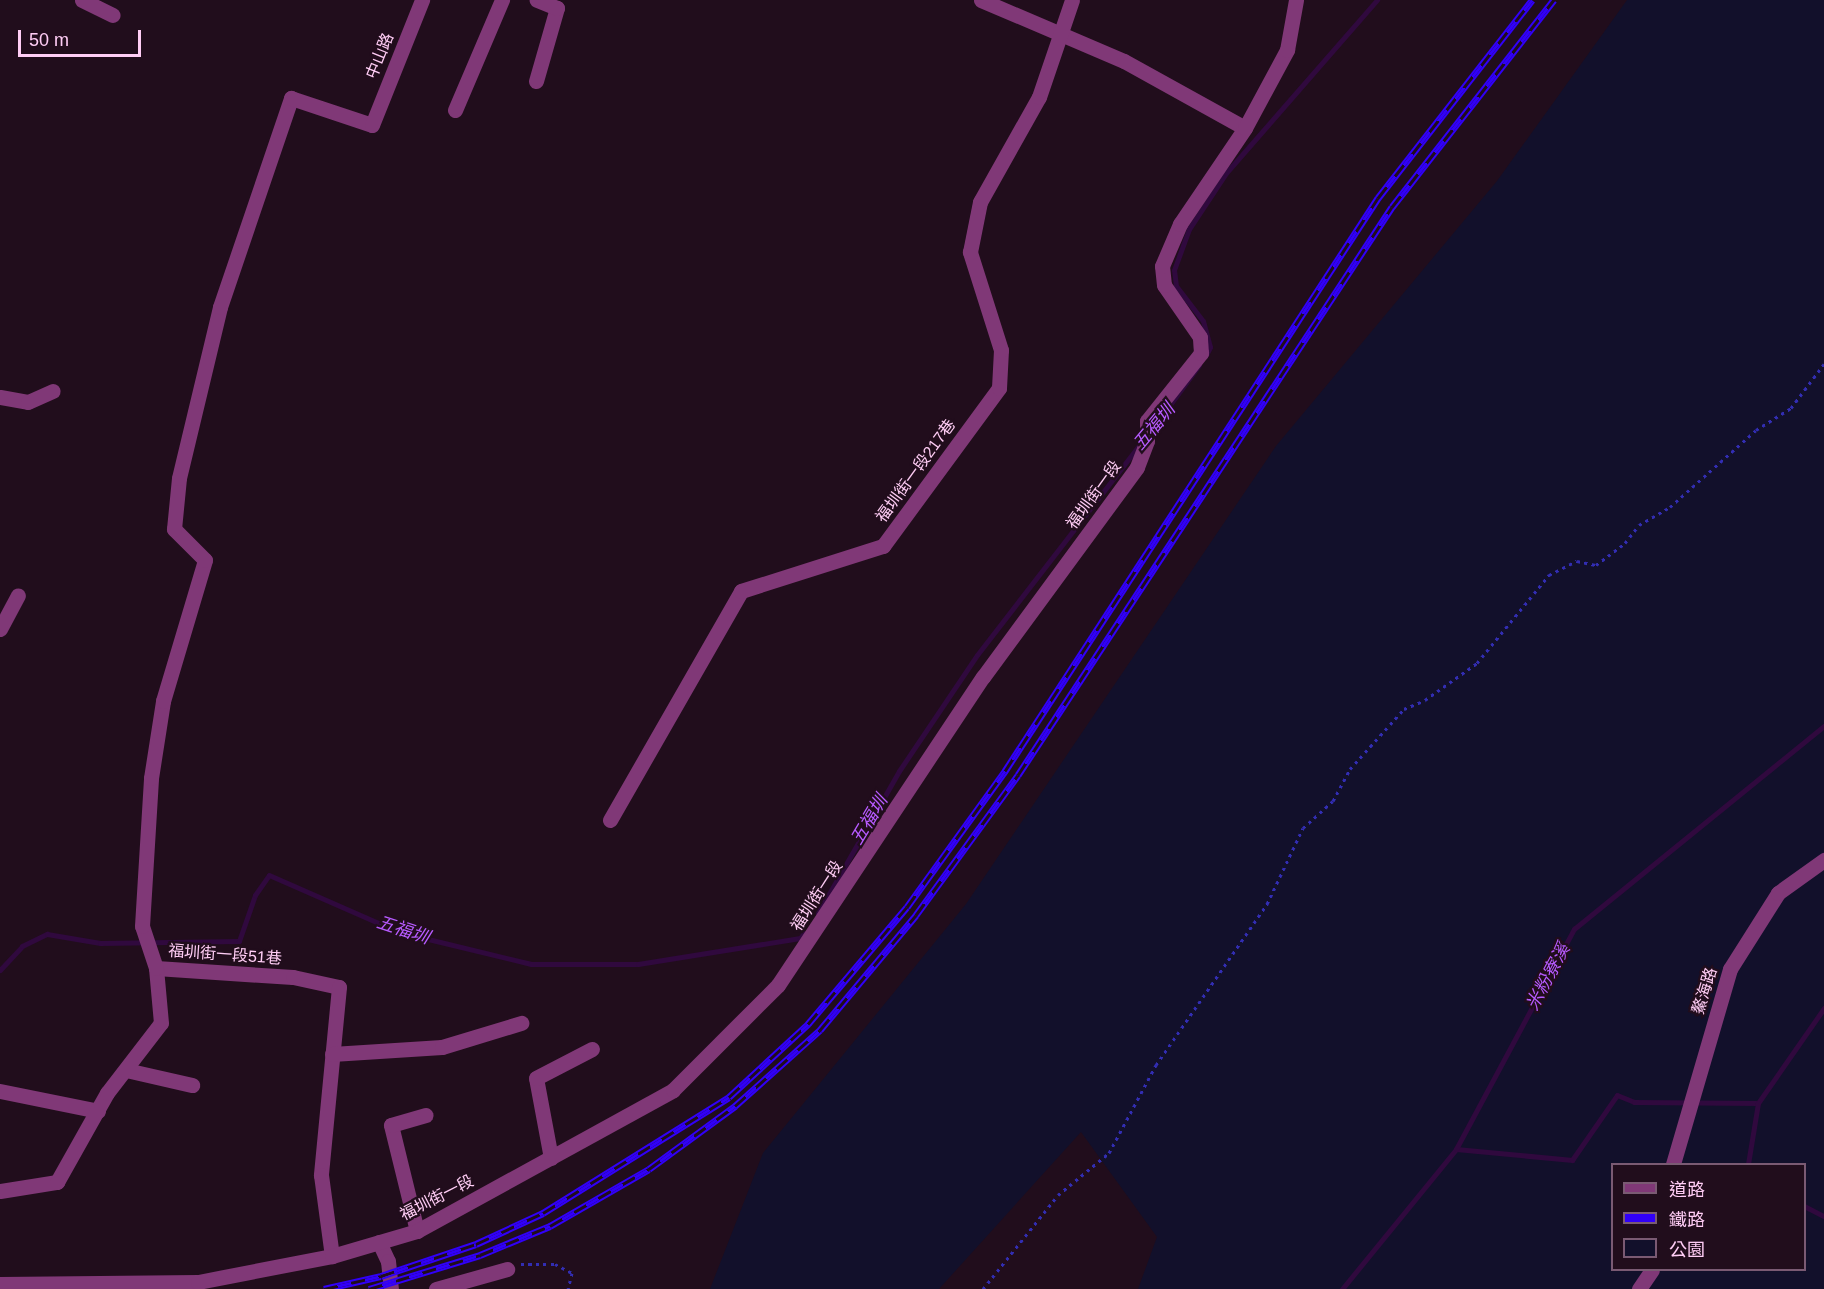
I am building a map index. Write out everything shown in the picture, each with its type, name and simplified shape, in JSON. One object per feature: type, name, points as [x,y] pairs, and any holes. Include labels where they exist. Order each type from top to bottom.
[{"type":"street","points":[[82,0],[113,15]]},
{"type":"street","name":"中山路","points":[[156,967],[142,926],[151,778],[163,701],[205,560],[174,529],[179,478],[220,308],[291,99],[372,125],[422,0]]},
{"type":"street","points":[[455,110],[502,0]]},
{"type":"street","points":[[536,81],[557,8],[537,0]]},
{"type":"street","points":[[981,0],[1062,38],[1124,61],[1245,128]]},
{"type":"street","name":"福圳街一段217巷","points":[[610,820],[741,591],[883,546],[999,388],[1001,350],[970,252],[980,202],[1039,97],[1062,38],[1072,0]]},
{"type":"street","name":"福圳街一段","points":[[0,1284],[198,1282],[332,1256],[417,1232],[673,1090],[778,985],[983,677],[1137,467],[1147,441],[1147,421],[1201,353],[1200,337],[1164,285],[1161,266],[1180,224],[1245,128],[1287,50],[1296,0]]},
{"type":"street","points":[[0,397],[28,402],[53,391]]},
{"type":"street","points":[[0,629],[18,595]]},
{"type":"street","name":"鰲海路","points":[[1673,1163],[1730,969],[1778,893],[1824,860]]},
{"type":"street","name":"福圳街一段51巷","points":[[0,1191],[57,1182],[98,1111],[161,1023],[156,967],[293,977],[339,987],[321,1175],[332,1256]]},
{"type":"street","points":[[332,1054],[442,1047],[521,1023]]},
{"type":"street","points":[[551,1158],[536,1078],[592,1049]]},
{"type":"street","points":[[126,1070],[192,1084]]},
{"type":"street","points":[[0,1091],[98,1111]]},
{"type":"street","points":[[417,1232],[391,1125],[426,1115]]},
{"type":"street","points":[[379,1242],[388,1261],[391,1289]]},
{"type":"street","points":[[436,1289],[507,1269]]},
{"type":"street","points":[[1639,1289],[1651,1271]]},
{"type":"path","points":[[983,1289],[1058,1195],[1109,1153],[1156,1065],[1266,904],[1303,828],[1333,801],[1350,769],[1404,709],[1425,700],[1477,663],[1549,575],[1577,561],[1596,565],[1625,543],[1639,525],[1670,507],[1756,430],[1791,408],[1824,364]]},
{"type":"path","points":[[507,1269],[555,1264],[572,1273],[568,1289]]},
{"type":"green space","points":[[1627,0],[1824,0],[1824,1289],[1138,1289],[1157,1237],[1081,1132],[939,1289],[710,1289],[763,1153],[966,904],[1276,446],[1497,181]]},
{"type":"waterway","name":"五福圳","points":[[1206,355],[1210,347],[1203,321],[1176,286],[1174,270],[1189,229],[1226,173],[1377,0]]},
{"type":"waterway","name":"五福圳","points":[[1150,432],[1199,365]]},
{"type":"waterway","name":"五福圳","points":[[818,913],[899,771],[977,655],[1140,444]]},
{"type":"waterway","name":"米粉寮溪","points":[[1342,1289],[1456,1149],[1574,929],[1824,726]]},
{"type":"waterway","name":"五福圳","points":[[0,970],[22,946],[47,934],[100,943],[239,941],[255,895],[269,875],[399,932],[531,964],[638,964],[800,938],[804,933]]},
{"type":"waterway","points":[[1456,1149],[1572,1160],[1617,1095],[1634,1102],[1758,1103],[1824,1008]]},
{"type":"waterway","points":[[1748,1163],[1758,1103]]},
{"type":"waterway","points":[[1806,1207],[1824,1216]]},
{"type":"railway","points":[[324,1289],[381,1276],[476,1244],[543,1213],[729,1097],[808,1024],[907,907],[1005,771],[1378,198],[1532,0]]},
{"type":"railway","points":[[369,1289],[480,1255],[550,1226],[649,1169],[735,1106],[820,1030],[916,915],[1018,775],[1392,207],[1554,0]]}]
